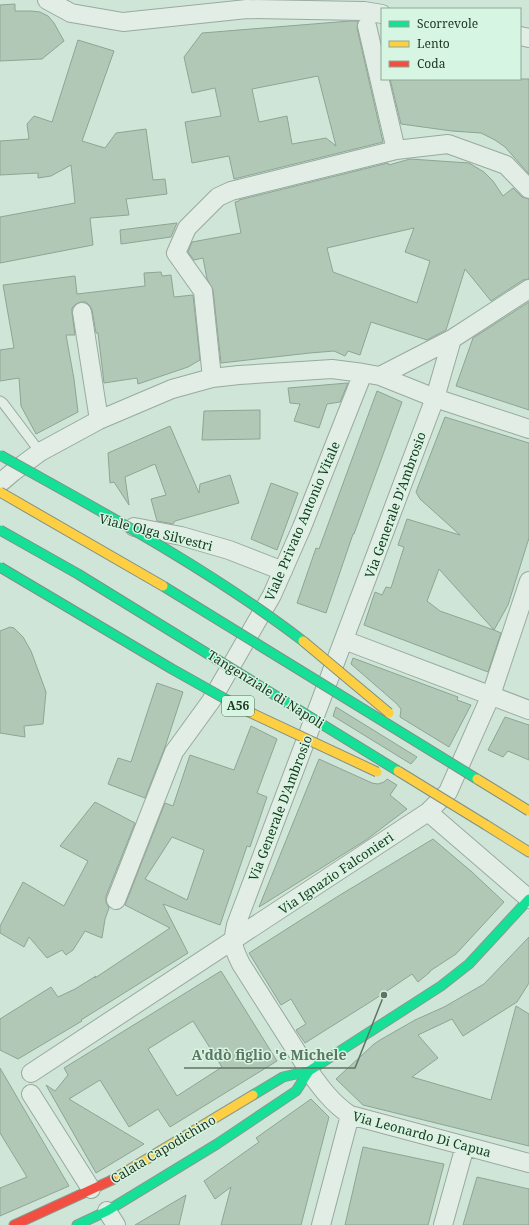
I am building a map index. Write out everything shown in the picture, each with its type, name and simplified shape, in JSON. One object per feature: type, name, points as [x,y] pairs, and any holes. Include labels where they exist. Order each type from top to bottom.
[{"type":"main road","points":[[0,455],[156,544],[248,601],[306,643],[447,761]]},
{"type":"main road","points":[[0,492],[137,570],[529,811]]},
{"type":"main road","name":"Tangenziale di Napoli","points":[[0,530],[78,574],[197,646],[529,852]]},
{"type":"main road","name":"A56","points":[[0,567],[230,702],[387,778]]},
{"type":"main road","points":[[401,784],[486,825]]},
{"type":"main road","name":"Calata Capodichino","points":[[14,1225],[113,1179],[283,1077],[310,1071],[441,986],[469,964],[529,899]]},
{"type":"main road","name":"Calata Capodichino","points":[[77,1225],[111,1218],[296,1091],[310,1071]]},
{"type":"street","points":[[47,0],[71,13],[123,22],[247,9],[364,11],[381,14]]},
{"type":"street","points":[[367,26],[396,150]]},
{"type":"street","points":[[212,378],[203,291],[176,253],[187,228],[218,197],[231,191],[396,150],[448,144],[506,165],[529,189]]},
{"type":"street","points":[[380,376],[452,339],[529,289]]},
{"type":"street","points":[[82,312],[99,420]]},
{"type":"street","name":"Via Generale D'Ambrosio","points":[[232,942],[239,918],[435,398],[452,339]]},
{"type":"street","points":[[6,477],[40,452],[99,420],[172,390],[212,378],[239,375],[332,369],[380,376],[435,398],[529,429]]},
{"type":"street","name":"Viale Privato Antonio Vitale","points":[[116,900],[174,752],[211,701],[272,595],[362,373]]},
{"type":"street","name":"Viale Olga Silvestri","points":[[6,477],[100,520],[181,536],[229,550],[283,571]]},
{"type":"street","name":"Via Ignazio Falconieri","points":[[31,1073],[428,812],[448,792],[491,695],[529,581]]},
{"type":"street","points":[[344,640],[529,710]]},
{"type":"street","points":[[428,812],[529,899]]},
{"type":"street","points":[[232,942],[241,964],[310,1071]]},
{"type":"street","name":"Via Leonardo Di Capua","points":[[310,1071],[332,1100],[350,1115],[529,1163]]},
{"type":"street","points":[[31,1094],[92,1189]]},
{"type":"street","points":[[321,1225],[350,1115]]},
{"type":"street","points":[[443,1225],[465,1146]]},
{"type":"lane","points":[[0,402],[3,403],[40,452]]},
{"type":"building","points":[[15,4],[15,11],[40,12],[48,16],[54,23],[64,41],[42,59],[0,61],[0,5]]},
{"type":"building","points":[[358,21],[357,28],[383,142],[234,179],[229,156],[192,163],[185,122],[221,116],[215,88],[192,93],[184,57],[202,33]],"holes":[[[318,76],[336,146],[326,138],[292,144],[287,116],[259,122],[252,89]]]},
{"type":"building","points":[[78,40],[114,51],[82,141],[105,148],[116,133],[146,129],[153,180],[165,179],[167,194],[126,199],[129,215],[90,218],[93,245],[0,263],[0,217],[75,203],[71,165],[51,176],[38,178],[38,173],[0,175],[0,141],[29,139],[27,124],[34,116],[52,122]]},
{"type":"building","points":[[529,79],[529,174],[505,147],[481,133],[452,131],[401,124],[390,80]]},
{"type":"building","points":[[410,159],[469,163],[484,172],[493,181],[503,196],[513,188],[522,197],[529,199],[529,279],[523,280],[491,301],[465,269],[446,330],[427,340],[371,322],[360,355],[348,351],[345,356],[334,351],[221,363],[213,290],[207,279],[203,258],[194,260],[188,252],[192,242],[241,233],[235,202],[239,200],[388,163],[389,165]],"holes":[[[414,228],[405,252],[430,261],[417,303],[333,272],[327,248]]]},
{"type":"building","points":[[177,223],[171,237],[121,244],[120,230]]},
{"type":"building","points":[[161,272],[162,276],[171,275],[174,297],[193,295],[200,360],[188,367],[138,384],[137,378],[104,383],[98,333],[96,333],[92,310],[86,302],[76,304],[72,308],[75,335],[66,335],[78,412],[36,434],[21,406],[19,378],[0,381],[0,350],[14,348],[3,285],[75,276],[77,294],[145,286],[144,273]]},
{"type":"building","points":[[529,302],[529,410],[456,386],[473,338]]},
{"type":"building","points":[[348,383],[340,402],[327,404],[319,428],[294,421],[300,404],[290,403],[288,388]]},
{"type":"building","points":[[377,391],[402,402],[353,534],[326,613],[297,603],[316,548],[319,549]]},
{"type":"building","points":[[260,410],[260,439],[202,440],[204,411]]},
{"type":"building","points":[[445,417],[529,443],[529,538],[508,605],[494,630],[501,633],[488,672],[364,625],[375,592],[382,595],[386,587],[391,588],[404,547],[398,545],[407,519],[460,535],[420,499],[416,492]],"holes":[[[439,569],[494,630],[440,611],[427,601]]]},
{"type":"building","points":[[170,426],[199,493],[200,484],[230,475],[239,503],[175,521],[173,524],[157,521],[151,499],[166,495],[155,464],[125,477],[129,505],[114,482],[110,483],[108,453]]},
{"type":"building","points":[[271,483],[298,493],[277,550],[251,539]]},
{"type":"building","points":[[10,627],[14,628],[23,637],[31,651],[46,692],[43,724],[24,726],[25,737],[0,733],[0,631]]},
{"type":"building","points":[[353,658],[458,697],[457,700],[471,705],[449,747],[400,717],[401,709],[351,664]]},
{"type":"building","points":[[157,683],[183,692],[165,747],[145,798],[108,784],[118,758],[131,762]]},
{"type":"building","points":[[336,707],[417,757],[411,764],[333,716]]},
{"type":"building","points":[[505,717],[529,725],[529,760],[508,751],[503,757],[488,750]]},
{"type":"building","points":[[251,726],[277,739],[257,793],[267,797],[250,847],[247,846],[220,925],[163,904],[188,953],[81,1020],[82,1021],[18,1059],[0,1050],[0,1019],[51,987],[58,997],[75,989],[96,976],[95,978],[170,928],[125,905],[165,803],[173,806],[190,755],[234,770]],"holes":[[[172,837],[204,850],[187,900],[145,879]]]},
{"type":"building","points":[[319,759],[372,783],[378,784],[387,779],[397,785],[390,795],[407,809],[366,840],[259,907]]},
{"type":"building","points":[[95,802],[135,823],[106,896],[106,902],[109,908],[105,919],[102,938],[85,931],[73,950],[66,955],[62,950],[47,958],[29,937],[24,947],[0,933],[0,926],[23,882],[64,906],[88,861],[60,846]]},
{"type":"building","points":[[433,839],[472,872],[504,902],[456,954],[430,971],[418,982],[412,974],[305,1043],[296,1030],[306,1024],[291,999],[281,1005],[249,953],[340,895]]},
{"type":"building","points":[[529,937],[529,983],[517,1002],[463,1036],[452,1019],[418,1035],[438,1058],[412,1077],[491,1100],[516,1006],[529,1014],[529,1146],[363,1105],[336,1079],[380,1040],[415,1020],[444,1007],[484,984]]},
{"type":"building","points":[[221,971],[277,1061],[170,1127],[158,1109],[129,1127],[100,1080],[69,1099],[144,1144],[96,1173],[46,1085],[55,1091],[68,1075],[64,1068]],"holes":[[[193,1021],[222,1067],[177,1096],[148,1049]]]},
{"type":"building","points":[[0,1068],[69,1186],[0,1216],[0,1188],[27,1177],[0,1133]]},
{"type":"building","points":[[311,1099],[329,1117],[301,1225],[221,1225],[231,1187],[215,1199],[204,1181],[259,1142],[256,1138]]},
{"type":"building","points":[[363,1147],[444,1164],[428,1225],[345,1225]]},
{"type":"building","points":[[477,1177],[529,1189],[529,1225],[463,1225]]},
{"type":"building","points":[[186,1195],[179,1225],[135,1225]]},
{"type":"traffic: fast","points":[[0,455],[117,520],[193,566],[231,590],[303,641]]},
{"type":"traffic: fast","points":[[0,530],[78,574],[398,771]]},
{"type":"traffic: fast","points":[[0,567],[172,669],[245,710]]},
{"type":"traffic: fast","points":[[163,586],[477,779]]},
{"type":"traffic: fast","points":[[253,1095],[283,1077],[309,1071],[441,986],[469,964],[529,899]]},
{"type":"traffic: fast","points":[[77,1225],[107,1211],[217,1144],[296,1091],[309,1071]]},
{"type":"traffic: slow","points":[[0,492],[163,586]]},
{"type":"traffic: slow","points":[[303,641],[389,713]]},
{"type":"traffic: slow","points":[[245,710],[377,772]]},
{"type":"traffic: slow","points":[[398,771],[486,825]]},
{"type":"traffic: slow","points":[[477,779],[529,811]]},
{"type":"traffic: slow","points":[[486,825],[529,852]]},
{"type":"traffic: slow","points":[[112,1180],[253,1095]]},
{"type":"traffic: jam","points":[[14,1225],[112,1180]]},
{"type":"place","name":"A'ddò figlio 'e Michele","points":[[384,995]]}]
